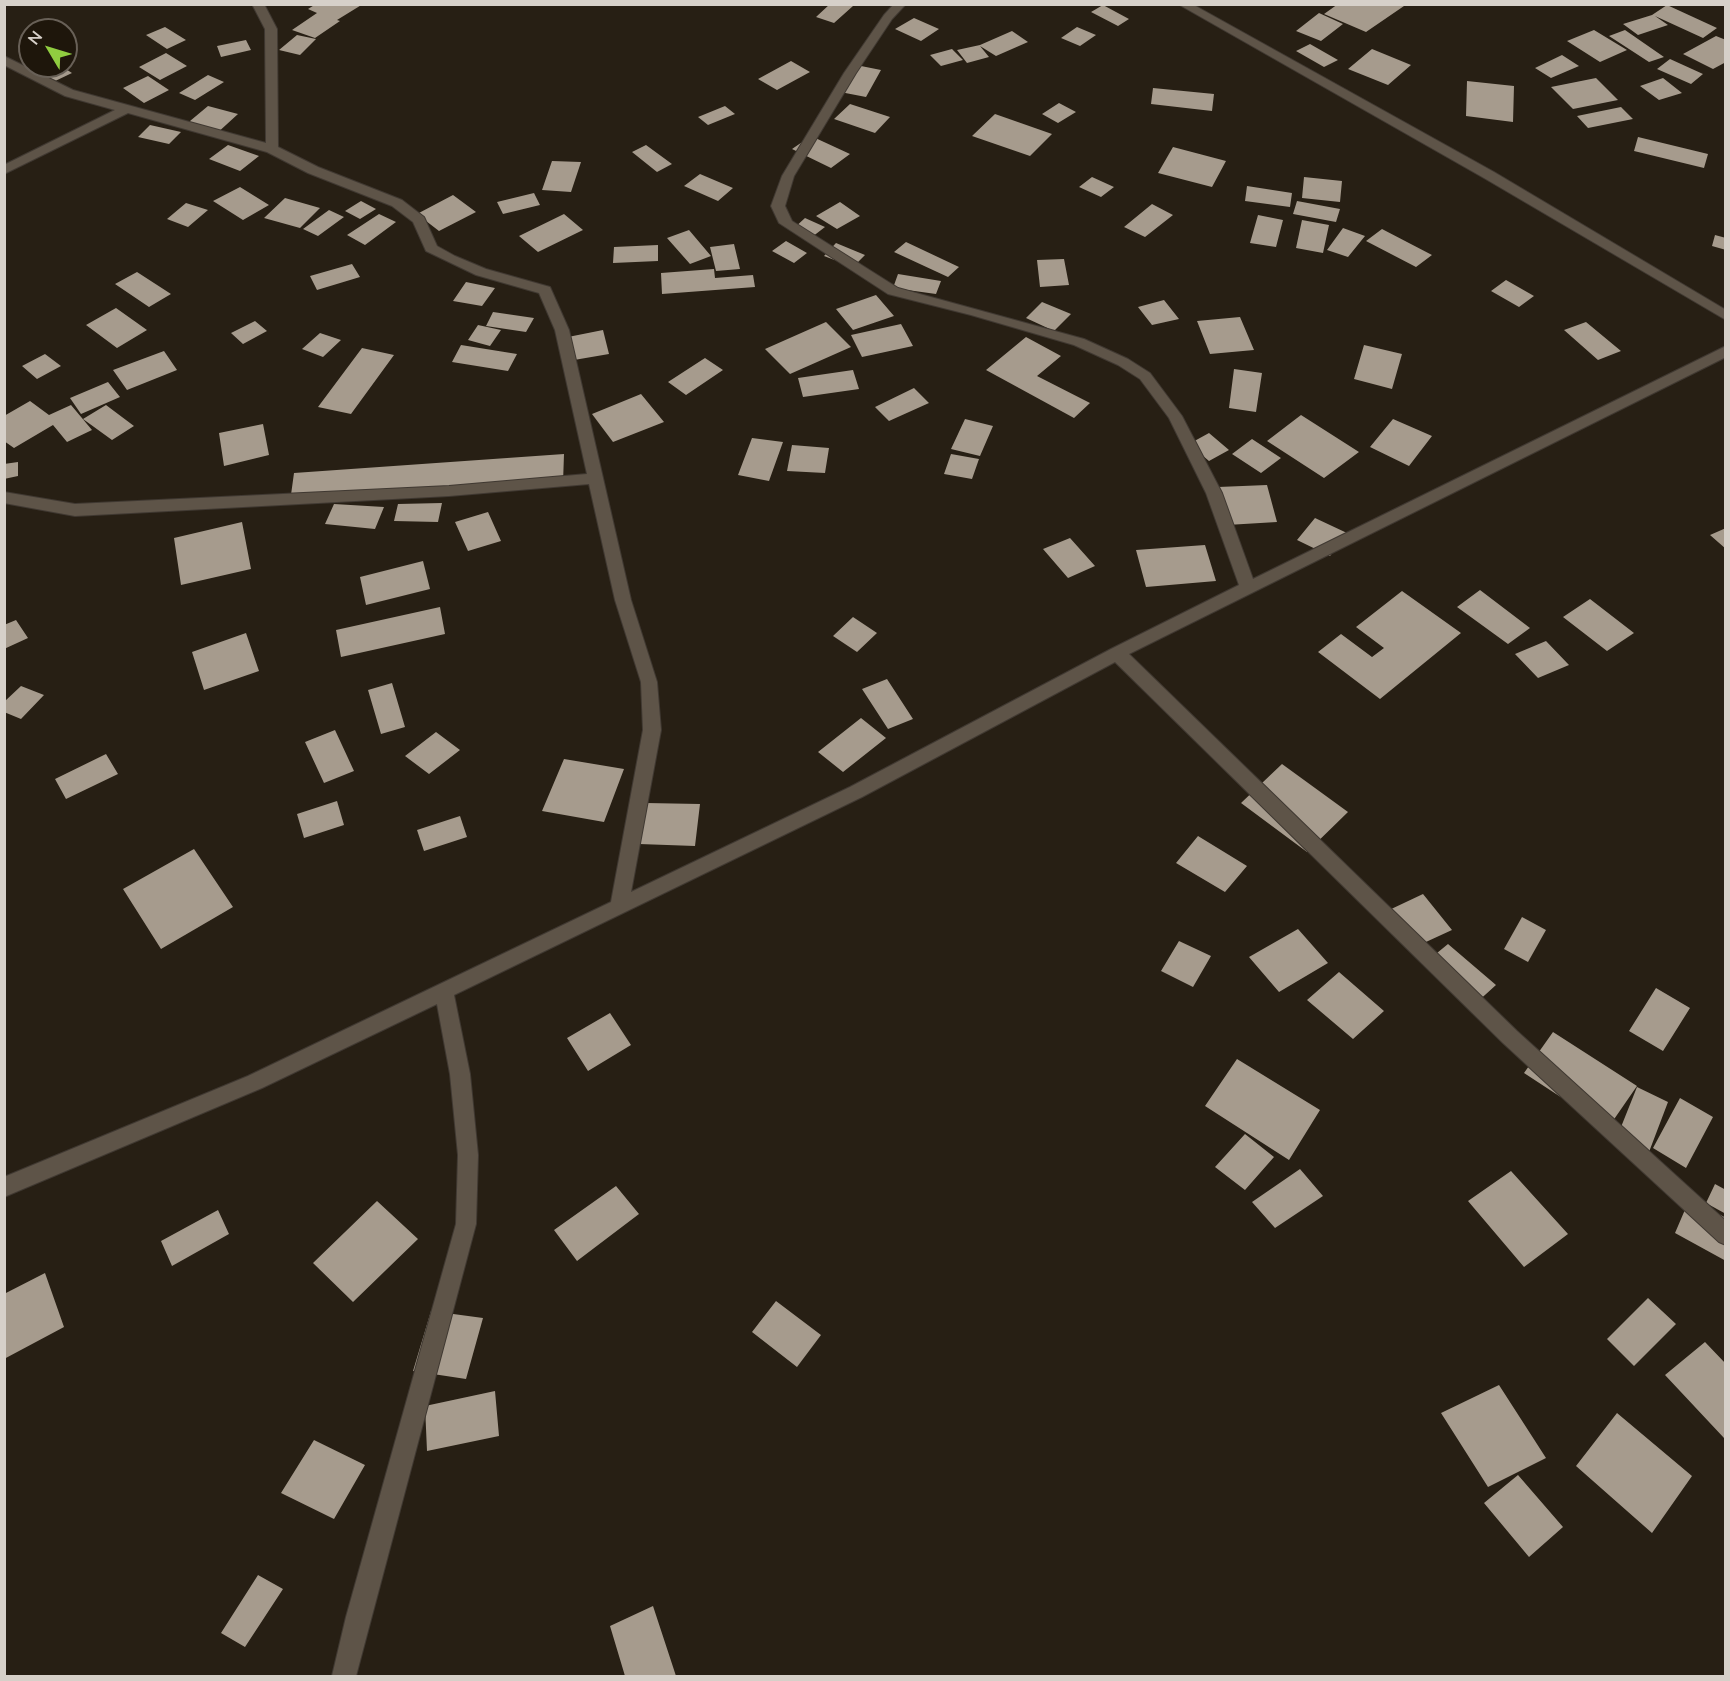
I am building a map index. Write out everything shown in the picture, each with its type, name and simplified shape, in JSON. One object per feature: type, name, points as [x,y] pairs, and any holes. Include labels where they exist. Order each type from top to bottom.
[{"type":"street","points":[[258,4],[272,29],[272,149]]},
{"type":"street","points":[[901,4],[888,17],[850,73],[788,176],[778,206],[786,223],[893,291],[974,310],[1079,342],[1123,362],[1145,376],[1175,416],[1214,494],[1248,587]]},
{"type":"street","points":[[1189,6],[1489,175],[1725,316]]},
{"type":"street","points":[[4,60],[69,93],[272,149],[313,170],[397,203],[419,220],[431,248],[450,259],[481,272],[545,290],[562,330],[623,600],[649,682],[651,718],[645,778],[619,906]]},
{"type":"street","points":[[4,170],[126,109]]},
{"type":"street","points":[[4,1186],[255,1082],[856,792],[1117,653],[1725,351]]},
{"type":"street","points":[[4,497],[75,510],[448,491],[597,478]]},
{"type":"street","points":[[1117,653],[1510,1037],[1725,1235]]},
{"type":"street","points":[[344,1677],[358,1617],[466,1224],[468,1155],[460,1074],[444,991]]},
{"type":"building","points":[[316,4],[363,4],[337,20],[340,21],[315,38],[292,30],[317,13],[308,9]]},
{"type":"building","points":[[830,4],[853,6],[834,23],[816,17]]},
{"type":"building","points":[[1338,4],[1402,4],[1404,6],[1366,32],[1324,14]]},
{"type":"building","points":[[1103,5],[1129,19],[1118,26],[1091,12]]},
{"type":"building","points":[[1667,5],[1717,28],[1703,38],[1655,16],[1668,25],[1638,35],[1623,24],[1652,15]]},
{"type":"building","points":[[1319,13],[1343,24],[1321,41],[1296,31]]},
{"type":"building","points":[[914,18],[939,29],[921,41],[895,29]]},
{"type":"building","points":[[165,27],[186,40],[167,49],[146,35]]},
{"type":"building","points":[[1077,27],[1096,35],[1080,46],[1061,38]]},
{"type":"building","points":[[1594,30],[1627,50],[1600,62],[1567,41]]},
{"type":"building","points":[[1625,30],[1664,57],[1649,62],[1609,36]]},
{"type":"building","points":[[1012,31],[1028,42],[996,56],[980,46],[989,57],[967,63],[957,50],[980,45]]},
{"type":"building","points":[[297,35],[316,39],[300,55],[279,50]]},
{"type":"building","points":[[1716,36],[1726,40],[1726,62],[1713,69],[1683,54]]},
{"type":"building","points":[[246,40],[251,50],[221,57],[217,46]]},
{"type":"building","points":[[1310,44],[1338,60],[1324,67],[1296,51]]},
{"type":"building","points":[[952,49],[963,60],[941,66],[930,55]]},
{"type":"building","points":[[1372,49],[1411,65],[1388,85],[1348,69]]},
{"type":"building","points":[[166,53],[187,66],[160,80],[139,67]]},
{"type":"building","points":[[1562,55],[1579,66],[1551,78],[1535,68]]},
{"type":"building","points":[[1670,59],[1703,74],[1691,84],[1657,69]]},
{"type":"building","points":[[791,61],[810,72],[777,90],[758,79]]},
{"type":"building","points":[[851,64],[881,70],[866,97],[835,91]]},
{"type":"building","points":[[208,75],[224,82],[195,100],[179,93]]},
{"type":"building","points":[[148,76],[169,90],[144,103],[123,88]]},
{"type":"building","points":[[44,78],[62,78],[51,83]]},
{"type":"building","points":[[1596,78],[1618,100],[1573,109],[1551,87]]},
{"type":"building","points":[[1663,78],[1682,93],[1659,100],[1640,86]]},
{"type":"building","points":[[1467,81],[1514,86],[1513,122],[1466,116]]},
{"type":"building","points":[[1153,88],[1214,94],[1212,111],[1151,104]]},
{"type":"building","points":[[1059,103],[1076,112],[1058,123],[1042,114]]},
{"type":"building","points":[[850,104],[890,117],[875,133],[834,119]]},
{"type":"building","points":[[208,106],[238,114],[215,135],[184,126]]},
{"type":"building","points":[[725,106],[735,114],[708,125],[698,117]]},
{"type":"building","points":[[1621,107],[1633,119],[1588,128],[1577,116]]},
{"type":"building","points":[[995,114],[1052,134],[1030,156],[972,136]]},
{"type":"building","points":[[150,125],[181,132],[169,144],[138,137]]},
{"type":"building","points":[[811,136],[850,154],[831,168],[792,149]]},
{"type":"building","points":[[1638,137],[1708,154],[1704,168],[1634,151]]},
{"type":"building","points":[[228,145],[259,156],[240,171],[209,159]]},
{"type":"building","points":[[646,145],[672,164],[657,172],[632,152]]},
{"type":"building","points":[[1173,147],[1226,161],[1212,187],[1158,173]]},
{"type":"building","points":[[552,161],[581,162],[571,192],[542,190]]},
{"type":"building","points":[[700,174],[733,188],[718,201],[684,186]]},
{"type":"building","points":[[1092,177],[1114,187],[1101,197],[1079,187]]},
{"type":"building","points":[[1304,177],[1342,181],[1340,202],[1302,198]]},
{"type":"building","points":[[1247,186],[1292,193],[1290,207],[1245,201]]},
{"type":"building","points":[[240,187],[269,205],[243,220],[213,201]]},
{"type":"building","points":[[534,193],[540,205],[503,214],[497,202]]},
{"type":"building","points":[[453,195],[476,212],[439,231],[417,214]]},
{"type":"building","points":[[285,198],[320,208],[300,228],[264,218]]},
{"type":"building","points":[[361,201],[376,209],[360,219],[345,211]]},
{"type":"building","points":[[1297,201],[1340,209],[1336,222],[1293,214]]},
{"type":"building","points":[[840,202],[860,216],[837,229],[816,216]]},
{"type":"building","points":[[186,203],[208,210],[188,227],[167,219]]},
{"type":"building","points":[[1152,204],[1173,215],[1145,237],[1124,227]]},
{"type":"building","points":[[329,210],[344,217],[318,236],[303,229]]},
{"type":"building","points":[[379,214],[396,222],[365,245],[347,235]]},
{"type":"building","points":[[564,214],[583,230],[538,252],[519,236]]},
{"type":"building","points":[[1258,215],[1283,220],[1276,247],[1250,243]]},
{"type":"building","points":[[805,218],[825,227],[812,237],[793,229]]},
{"type":"building","points":[[1302,220],[1329,225],[1323,253],[1296,248]]},
{"type":"building","points":[[1343,228],[1365,236],[1348,257],[1327,250]]},
{"type":"building","points":[[1382,229],[1432,255],[1416,267],[1366,241]]},
{"type":"building","points":[[689,230],[711,256],[690,264],[667,238]]},
{"type":"building","points":[[1715,235],[1726,238],[1726,250],[1712,246]]},
{"type":"building","points":[[786,241],[807,253],[794,263],[772,251]]},
{"type":"building","points":[[906,242],[959,267],[948,277],[894,252]]},
{"type":"building","points":[[836,243],[865,255],[853,267],[824,256]]},
{"type":"building","points":[[734,244],[740,269],[716,271],[710,247]]},
{"type":"building","points":[[658,245],[658,261],[613,263],[614,247]]},
{"type":"building","points":[[1064,259],[1069,285],[1040,287],[1037,260]]},
{"type":"building","points":[[352,264],[360,277],[317,290],[310,276]]},
{"type":"building","points":[[714,269],[715,278],[753,275],[755,287],[662,294],[661,273]]},
{"type":"building","points":[[137,272],[171,294],[149,307],[115,284]]},
{"type":"building","points":[[898,274],[941,281],[936,294],[893,288]]},
{"type":"building","points":[[1506,280],[1534,296],[1519,307],[1491,291]]},
{"type":"building","points":[[466,282],[495,288],[482,306],[453,301]]},
{"type":"building","points":[[876,295],[894,316],[853,330],[836,309]]},
{"type":"building","points":[[1164,300],[1179,319],[1152,325],[1138,307]]},
{"type":"building","points":[[1042,302],[1071,314],[1054,331],[1026,318]]},
{"type":"building","points":[[116,308],[147,330],[117,348],[86,325]]},
{"type":"building","points":[[493,312],[534,318],[526,332],[486,326]]},
{"type":"building","points":[[1240,317],[1254,350],[1210,354],[1197,321]]},
{"type":"building","points":[[255,321],[267,331],[243,344],[231,333]]},
{"type":"building","points":[[826,322],[851,347],[790,374],[765,349]]},
{"type":"building","points":[[1586,322],[1621,351],[1598,360],[1564,330]]},
{"type":"building","points":[[901,324],[913,346],[862,357],[851,335]]},
{"type":"building","points":[[478,325],[501,330],[490,346],[468,340]]},
{"type":"building","points":[[603,330],[609,354],[574,360],[568,337]]},
{"type":"building","points":[[320,333],[341,340],[323,357],[302,349]]},
{"type":"building","points":[[1026,337],[1061,356],[1037,376],[1090,403],[1074,418],[986,370]]},
{"type":"building","points":[[461,345],[517,354],[508,371],[452,362]]},
{"type":"building","points":[[1364,345],[1402,354],[1392,389],[1354,379]]},
{"type":"building","points":[[362,348],[394,355],[351,414],[318,407]]},
{"type":"building","points":[[164,351],[177,370],[127,390],[113,370]]},
{"type":"building","points":[[45,354],[61,366],[37,379],[22,366]]},
{"type":"building","points":[[705,358],[723,370],[686,395],[668,382]]},
{"type":"building","points":[[1234,369],[1262,373],[1256,412],[1229,408]]},
{"type":"building","points":[[853,370],[859,389],[803,397],[798,378]]},
{"type":"building","points":[[108,382],[120,397],[81,414],[70,398]]},
{"type":"building","points":[[914,388],[929,403],[889,421],[875,407]]},
{"type":"building","points":[[641,394],[664,422],[613,442],[592,414]]},
{"type":"building","points":[[30,401],[49,415],[71,405],[92,430],[67,442],[53,425],[14,448],[4,441],[4,416]]},
{"type":"building","points":[[106,405],[134,426],[112,440],[83,419]]},
{"type":"building","points":[[1301,415],[1359,452],[1324,478],[1267,441]]},
{"type":"building","points":[[965,419],[993,426],[980,456],[951,449]]},
{"type":"building","points":[[1393,419],[1432,436],[1409,466],[1370,447]]},
{"type":"building","points":[[263,424],[269,455],[224,466],[219,433]]},
{"type":"building","points":[[1209,433],[1229,450],[1209,461],[1189,444]]},
{"type":"building","points":[[752,438],[783,442],[769,481],[738,475]]},
{"type":"building","points":[[1252,439],[1281,458],[1261,473],[1232,454]]},
{"type":"building","points":[[792,445],[829,448],[825,473],[787,471]]},
{"type":"building","points":[[564,454],[563,483],[290,502],[294,473]]},
{"type":"building","points":[[951,454],[979,459],[972,479],[944,474]]},
{"type":"building","points":[[18,462],[18,476],[4,479],[4,464]]},
{"type":"building","points":[[1267,485],[1277,522],[1227,525],[1218,487]]},
{"type":"building","points":[[442,503],[438,522],[394,521],[398,504]]},
{"type":"building","points":[[334,504],[384,507],[375,529],[325,524]]},
{"type":"building","points":[[488,512],[501,541],[468,551],[455,522]]},
{"type":"building","points":[[1315,518],[1347,533],[1330,556],[1297,540]]},
{"type":"building","points":[[242,522],[251,569],[181,585],[174,538]]},
{"type":"building","points":[[1726,528],[1726,549],[1710,535]]},
{"type":"building","points":[[1070,538],[1095,566],[1068,578],[1043,549]]},
{"type":"building","points":[[1205,545],[1216,581],[1146,587],[1136,550]]},
{"type":"building","points":[[423,561],[430,589],[366,605],[360,577]]},
{"type":"building","points":[[1480,590],[1530,628],[1508,644],[1457,607]]},
{"type":"building","points":[[1402,591],[1461,633],[1380,699],[1318,652],[1341,634],[1372,657],[1384,648],[1356,627]]},
{"type":"building","points":[[1590,599],[1634,633],[1607,651],[1563,617]]},
{"type":"building","points":[[440,607],[445,634],[341,657],[336,630]]},
{"type":"building","points":[[853,617],[877,633],[857,652],[833,636]]},
{"type":"building","points":[[16,620],[28,638],[4,649],[4,625]]},
{"type":"building","points":[[246,633],[259,671],[204,690],[192,652]]},
{"type":"building","points":[[1546,641],[1569,665],[1538,678],[1515,654]]},
{"type":"building","points":[[887,679],[913,719],[888,729],[862,689]]},
{"type":"building","points":[[392,683],[405,727],[381,734],[368,690]]},
{"type":"building","points":[[21,686],[44,695],[21,719],[4,712],[4,702]]},
{"type":"building","points":[[861,718],[886,738],[843,772],[818,752]]},
{"type":"building","points":[[335,730],[354,771],[324,783],[305,742]]},
{"type":"building","points":[[436,732],[460,750],[429,774],[405,756]]},
{"type":"building","points":[[106,754],[118,774],[66,799],[55,779]]},
{"type":"building","points":[[564,759],[624,769],[604,822],[542,811]]},
{"type":"building","points":[[1282,764],[1348,812],[1307,852],[1241,803]]},
{"type":"building","points":[[337,801],[344,825],[304,838],[297,814]]},
{"type":"building","points":[[646,803],[700,804],[695,846],[639,844]]},
{"type":"building","points":[[460,816],[467,837],[424,851],[417,830]]},
{"type":"building","points":[[1198,836],[1247,866],[1225,892],[1176,863]]},
{"type":"building","points":[[194,849],[233,907],[161,949],[123,889]]},
{"type":"building","points":[[1423,894],[1452,930],[1415,947],[1387,911]]},
{"type":"building","points":[[1522,917],[1546,930],[1528,962],[1504,949]]},
{"type":"building","points":[[1298,929],[1328,963],[1279,992],[1249,957]]},
{"type":"building","points":[[1179,941],[1211,956],[1193,987],[1161,971]]},
{"type":"building","points":[[1448,944],[1496,985],[1475,1004],[1426,962]]},
{"type":"building","points":[[1339,972],[1384,1011],[1353,1039],[1307,1000]]},
{"type":"building","points":[[1656,988],[1690,1008],[1663,1051],[1629,1031]]},
{"type":"building","points":[[610,1013],[631,1045],[588,1071],[567,1038]]},
{"type":"building","points":[[1553,1032],[1637,1086],[1608,1128],[1524,1073]]},
{"type":"building","points":[[1237,1059],[1320,1110],[1289,1160],[1205,1106]]},
{"type":"building","points":[[1637,1087],[1668,1102],[1649,1152],[1617,1137]]},
{"type":"building","points":[[1680,1098],[1713,1117],[1686,1168],[1653,1148]]},
{"type":"building","points":[[1245,1134],[1274,1157],[1245,1190],[1215,1167]]},
{"type":"building","points":[[1300,1169],[1323,1196],[1275,1228],[1252,1202]]},
{"type":"building","points":[[1511,1171],[1568,1234],[1524,1267],[1468,1201]]},
{"type":"building","points":[[1715,1184],[1726,1190],[1726,1214],[1706,1203]]},
{"type":"building","points":[[616,1186],[639,1214],[577,1261],[554,1230]]},
{"type":"building","points":[[1690,1198],[1726,1218],[1726,1261],[1675,1233]]},
{"type":"building","points":[[377,1201],[418,1239],[353,1302],[313,1263]]},
{"type":"building","points":[[218,1210],[229,1234],[172,1266],[161,1241]]},
{"type":"building","points":[[45,1273],[64,1327],[4,1359],[4,1294]]},
{"type":"building","points":[[1648,1298],[1676,1324],[1634,1366],[1607,1339]]},
{"type":"building","points":[[776,1301],[821,1335],[797,1367],[752,1332]]},
{"type":"building","points":[[431,1311],[483,1318],[466,1379],[413,1371]]},
{"type":"building","points":[[1705,1342],[1726,1364],[1724,1438],[1665,1375]]},
{"type":"building","points":[[1499,1385],[1546,1458],[1488,1487],[1441,1413]]},
{"type":"building","points":[[495,1391],[499,1436],[427,1451],[425,1406]]},
{"type":"building","points":[[1617,1413],[1692,1476],[1652,1533],[1576,1466]]},
{"type":"building","points":[[314,1440],[365,1465],[334,1519],[281,1493]]},
{"type":"building","points":[[1518,1475],[1563,1527],[1529,1557],[1484,1503]]},
{"type":"building","points":[[258,1575],[283,1589],[245,1647],[221,1633]]},
{"type":"building","points":[[653,1606],[676,1676],[625,1676],[610,1626]]}]
